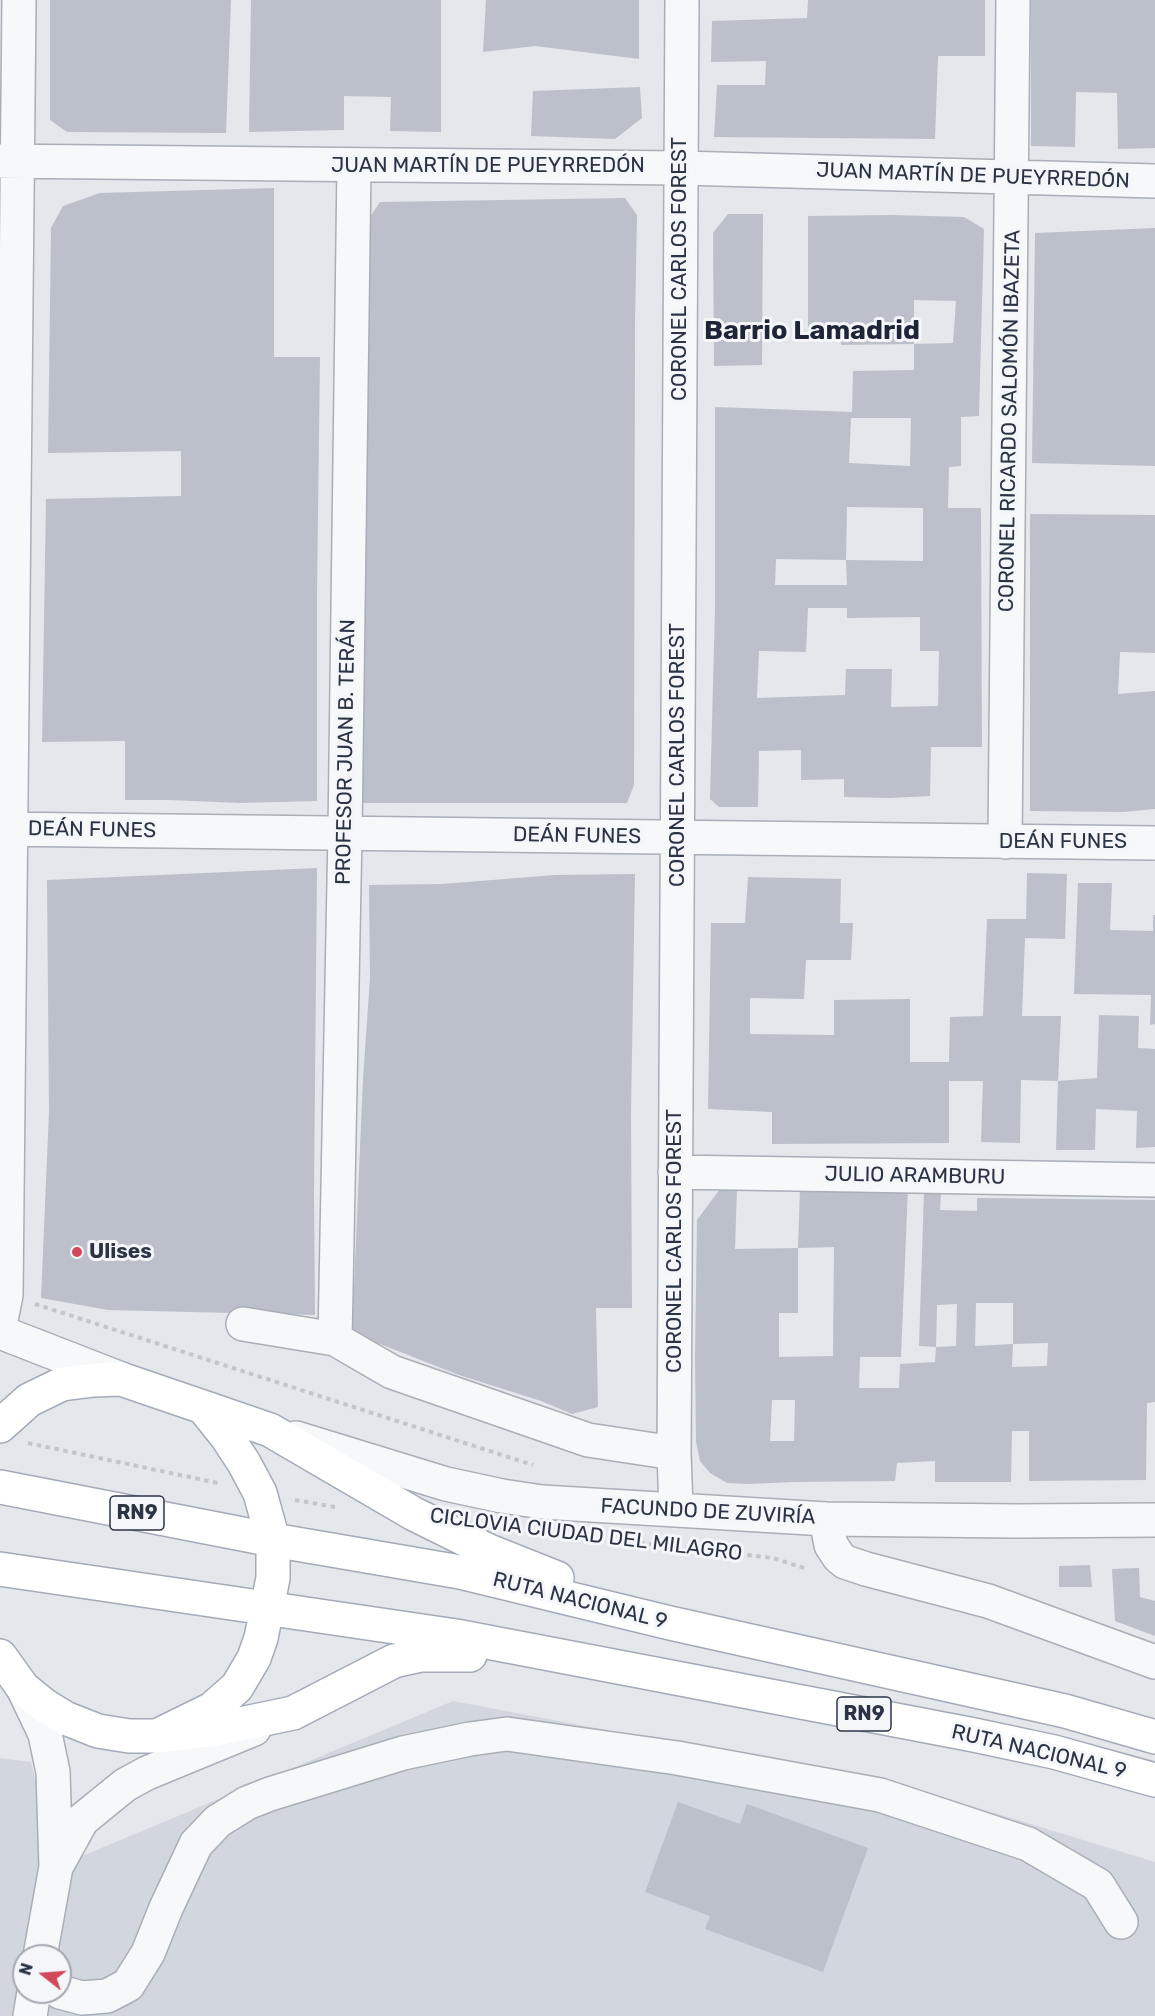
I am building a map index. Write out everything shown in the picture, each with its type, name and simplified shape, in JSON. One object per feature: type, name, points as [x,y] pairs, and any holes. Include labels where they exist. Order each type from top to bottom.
[{"type":"main road","points":[[11,1434],[29,1400],[62,1384],[121,1379],[270,1430],[414,1514],[489,1551],[670,1623]]},
{"type":"main road","points":[[157,1737],[212,1710],[237,1687],[254,1658],[261,1638],[273,1578],[273,1540],[260,1492],[227,1437],[203,1407]]},
{"type":"main road","name":"RUTA NACIONAL 9","points":[[0,1487],[273,1540],[460,1572],[670,1623],[1053,1709],[1155,1737]]},
{"type":"main road","name":"RUTA NACIONAL 9","points":[[0,1569],[456,1636],[571,1657],[974,1735],[1054,1752],[1155,1780]]},
{"type":"main road","points":[[0,1656],[23,1688],[65,1718],[98,1731],[129,1736],[157,1737],[216,1729],[293,1713],[394,1661],[421,1654],[571,1657]]},
{"type":"street","points":[[3,1310],[8,161],[19,0]]},
{"type":"street","name":"CORONEL CARLOS FOREST","points":[[676,1509],[674,1453],[675,1172],[682,0]]},
{"type":"street","name":"CORONEL RICARDO SALOMÓN IBAZETA","points":[[1005,842],[1013,0]]},
{"type":"street","name":"JUAN MARTÍN DE PUEYRREDÓN","points":[[8,161],[681,168],[1155,181]]},
{"type":"street","name":"PROFESOR JUAN B. TERÁN","points":[[335,1340],[354,165]]},
{"type":"street","name":"DEÁN FUNES","points":[[5,829],[1155,843]]},
{"type":"street","name":"JULIO ARAMBURU","points":[[675,1172],[1155,1180]]},
{"type":"street","points":[[243,1324],[335,1340],[392,1372],[588,1440],[674,1453]]},
{"type":"street","points":[[0,1332],[121,1379]]},
{"type":"street","name":"FACUNDO DE ZUVIRÍA","points":[[270,1430],[446,1484],[542,1502],[826,1519],[1155,1520]]},
{"type":"street","points":[[826,1519],[831,1545],[845,1562],[988,1601],[1155,1662]]},
{"type":"street","points":[[23,1688],[45,1734],[53,1772],[56,1868],[42,1944]]},
{"type":"street","points":[[56,1868],[82,1820],[125,1785],[147,1773],[293,1713]]},
{"type":"street","points":[[72,1995],[82,1998],[107,1996],[128,1985],[148,1953],[196,1844],[218,1821],[247,1803],[403,1753],[507,1734],[677,1758],[880,1795],[1028,1844],[1098,1885],[1121,1922]]},
{"type":"path","points":[[3,1310],[542,1468]]},
{"type":"path","points":[[11,1434],[260,1492],[339,1507]]},
{"type":"path","name":"CICLOVIA CIUDAD DEL MILAGRO","points":[[632,1542],[773,1558],[815,1572]]},
{"type":"shaded area","points":[[453,1701],[916,1789],[1155,1862],[1155,2016],[0,2016],[0,1758],[31,1762],[56,1867]]},
{"type":"building","points":[[50,0],[231,0],[226,133],[67,132],[50,120]]},
{"type":"building","points":[[251,0],[441,0],[441,132],[390,131],[391,97],[344,96],[344,130],[249,132]]},
{"type":"building","points":[[486,0],[639,0],[639,59],[535,46],[483,52]]},
{"type":"building","points":[[808,0],[985,0],[985,56],[938,56],[935,139],[714,137],[717,85],[765,85],[766,61],[711,62],[712,21],[807,18]]},
{"type":"building","points":[[1031,0],[1155,0],[1155,148],[1118,149],[1117,93],[1076,92],[1075,147],[1031,146]]},
{"type":"building","points":[[640,87],[642,118],[615,139],[531,136],[533,91]]},
{"type":"building","points":[[274,188],[274,357],[320,357],[317,801],[241,803],[125,800],[125,741],[42,742],[46,499],[181,496],[181,451],[48,453],[51,228],[63,206],[100,193]]},
{"type":"building","points":[[625,198],[637,215],[634,785],[627,803],[362,803],[364,226],[380,202]]},
{"type":"building","points":[[728,214],[763,214],[762,365],[714,366],[713,233]]},
{"type":"building","points":[[808,216],[964,217],[984,229],[979,416],[961,417],[961,466],[949,467],[948,508],[981,508],[982,747],[931,747],[930,796],[890,798],[844,797],[844,779],[801,780],[801,750],[759,751],[758,807],[719,807],[710,799],[715,608],[715,407],[852,412],[853,371],[914,370],[914,344],[841,345],[841,329],[808,330]],"holes":[[[914,300],[956,301],[953,343],[914,344]],[[851,418],[911,418],[910,466],[849,463]],[[847,507],[923,508],[923,561],[846,560]],[[776,559],[846,560],[847,585],[775,585]],[[808,608],[847,608],[847,618],[920,617],[920,651],[939,651],[938,706],[891,707],[892,669],[846,669],[845,695],[757,698],[759,651],[806,652]]]},
{"type":"building","points":[[1155,228],[1155,466],[1032,463],[1035,233]]},
{"type":"building","points":[[1030,514],[1155,515],[1155,653],[1120,652],[1118,694],[1155,691],[1155,809],[1123,812],[1030,811]]},
{"type":"building","points":[[317,868],[315,1315],[108,1310],[41,1298],[49,1112],[47,880]]},
{"type":"building","points":[[1027,873],[1067,874],[1065,939],[1025,938],[1022,1016],[1061,1016],[1058,1081],[1021,1080],[1020,1143],[981,1142],[983,1081],[949,1081],[949,1143],[772,1144],[772,1112],[708,1109],[711,923],[745,923],[748,877],[841,879],[840,923],[853,923],[851,960],[806,960],[804,999],[750,998],[750,1034],[834,1035],[834,1000],[910,999],[910,1062],[949,1062],[950,1017],[983,1016],[987,919],[1026,919]]},
{"type":"building","points":[[635,874],[631,1113],[632,1308],[596,1308],[598,1407],[572,1414],[541,1401],[459,1375],[352,1333],[363,1079],[370,978],[369,885],[442,884],[555,875]]},
{"type":"building","points":[[1078,883],[1112,883],[1110,930],[1153,931],[1153,915],[1155,915],[1155,1024],[1150,1025],[1151,995],[1074,994]]},
{"type":"building","points":[[1099,1015],[1139,1016],[1138,1048],[1155,1049],[1155,1147],[1136,1148],[1137,1111],[1096,1109],[1095,1150],[1056,1150],[1058,1081],[1097,1078]]},
{"type":"building","points":[[737,1188],[735,1249],[798,1248],[800,1189],[908,1188],[901,1357],[860,1357],[859,1388],[899,1388],[900,1364],[935,1362],[936,1347],[919,1346],[924,1192],[941,1193],[940,1210],[977,1211],[977,1198],[1155,1200],[1155,1402],[1147,1403],[1146,1480],[1029,1481],[1029,1431],[1012,1431],[1011,1482],[935,1482],[935,1461],[897,1463],[895,1481],[748,1484],[727,1483],[710,1473],[700,1461],[696,1442],[697,1220],[720,1189]],"holes":[[[834,1247],[833,1356],[779,1357],[779,1313],[798,1313],[798,1248]],[[976,1303],[1013,1303],[1013,1344],[975,1346]],[[957,1304],[956,1346],[936,1347],[937,1305]],[[1048,1343],[1047,1366],[1012,1367],[1013,1344]],[[772,1400],[795,1400],[794,1441],[770,1441]]]},
{"type":"building","points":[[1090,1565],[1092,1587],[1059,1587],[1059,1566]]},
{"type":"building","points":[[1139,1568],[1140,1597],[1155,1601],[1155,1636],[1115,1621],[1112,1569]]},
{"type":"building","points":[[678,1802],[740,1824],[747,1804],[868,1848],[823,1972],[705,1929],[710,1916],[645,1892]]},
{"type":"place","name":"Ulises","points":[[77,1252]]},
{"type":"district","name":"Barrio Lamadrid","points":[[812,331]]}]
